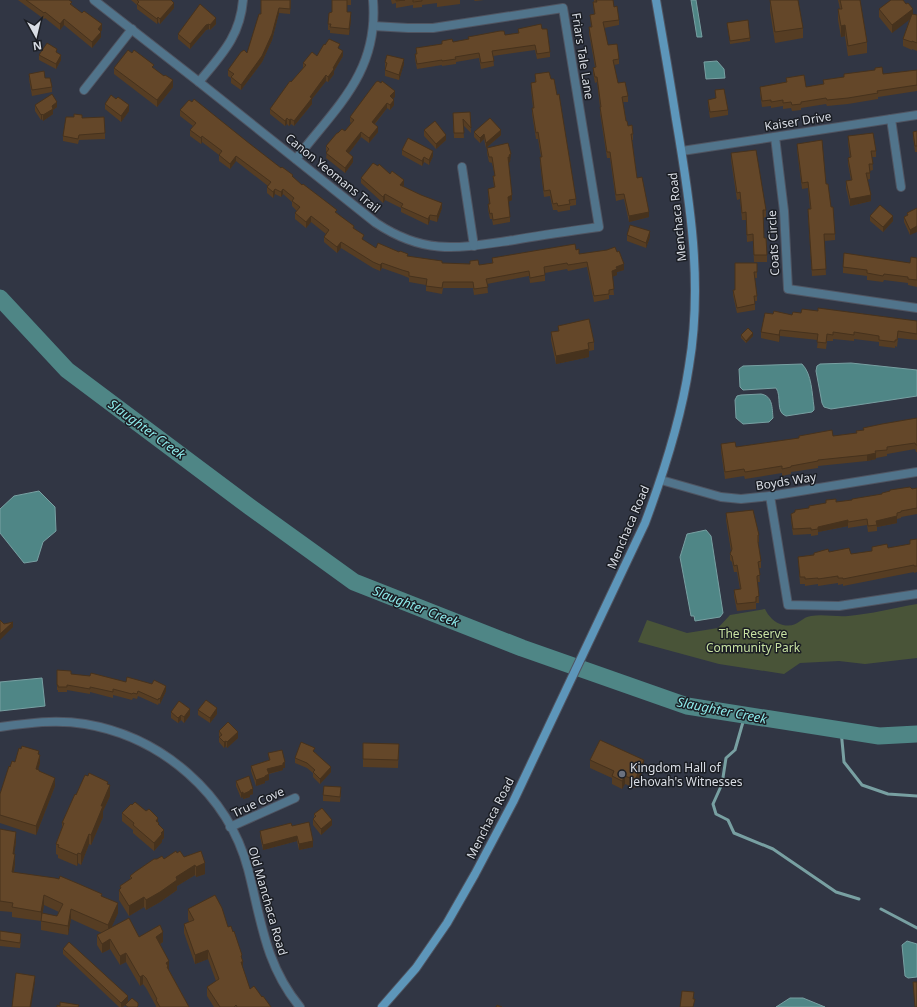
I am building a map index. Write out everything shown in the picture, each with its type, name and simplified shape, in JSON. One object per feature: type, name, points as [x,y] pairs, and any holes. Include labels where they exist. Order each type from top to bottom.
[{"type":"main road","name":"Menchaca Road","points":[[382,1007],[416,968],[447,923],[513,802],[644,523],[661,480],[678,422],[690,365],[695,307],[695,270],[692,223],[682,151],[656,0]]},
{"type":"street","name":"Canon Yeomans Trail","points":[[94,0],[376,223],[398,236],[411,241],[448,248],[474,246],[599,227]]},
{"type":"street","points":[[199,82],[231,40],[238,28],[243,0]]},
{"type":"street","points":[[296,159],[355,82],[367,57],[372,36],[373,0]]},
{"type":"street","name":"Friars Tale Lane","points":[[373,26],[433,28],[563,8],[599,227]]},
{"type":"street","points":[[84,90],[132,29]]},
{"type":"street","name":"Kaiser Drive","points":[[682,151],[917,115]]},
{"type":"street","points":[[891,119],[901,187]]},
{"type":"street","name":"Coats Circle","points":[[774,137],[784,210],[788,289],[917,308]]},
{"type":"street","points":[[462,167],[474,246]]},
{"type":"street","name":"Boyds Way","points":[[661,480],[721,497],[741,500],[917,472]]},
{"type":"street","points":[[770,496],[788,605],[840,606],[917,594]]},
{"type":"street","name":"Old Manchaca Road","points":[[0,727],[36,722],[69,722],[104,728],[139,741],[172,760],[188,773],[212,797],[230,827],[248,869],[261,928],[272,961],[293,999],[300,1007]]},
{"type":"street","name":"True Cove","points":[[230,827],[295,798]]},
{"type":"green space","name":"The Reserve Community Park","points":[[917,604],[917,658],[865,664],[839,661],[800,663],[784,674],[719,664],[638,642],[647,620],[687,633],[718,628],[730,615],[765,609],[770,617],[775,621],[788,626],[796,624],[811,616],[857,615]]},
{"type":"shaded area","points":[[691,0],[696,0],[702,37],[697,37]]},
{"type":"shaded area","points":[[717,61],[724,69],[725,78],[706,79],[704,62]]},
{"type":"shaded area","points":[[851,363],[917,370],[917,396],[831,409],[824,407],[816,371],[817,366],[820,364]]},
{"type":"shaded area","points":[[802,364],[808,373],[811,384],[814,407],[812,412],[786,416],[781,411],[779,395],[776,388],[743,390],[740,387],[739,369],[743,366]]},
{"type":"shaded area","points":[[761,394],[768,397],[770,400],[773,418],[769,422],[743,424],[736,418],[735,400],[737,396]]},
{"type":"shaded area","points":[[39,491],[55,507],[56,531],[43,542],[37,561],[24,563],[0,533],[0,509],[14,496]]},
{"type":"shaded area","points":[[706,530],[711,536],[723,613],[720,617],[695,621],[694,616],[691,616],[680,557],[687,534]]},
{"type":"shaded area","points":[[42,678],[45,706],[0,711],[0,682]]},
{"type":"shaded area","points":[[907,941],[917,944],[917,977],[908,978],[905,976],[902,945]]},
{"type":"shaded area","points":[[790,998],[803,998],[825,1007],[776,1007]]},
{"type":"building","points":[[26,0],[69,0],[72,2],[70,4],[82,13],[84,11],[102,24],[98,29],[101,32],[92,42],[64,19],[60,24]]},
{"type":"building","points":[[137,0],[171,0],[174,3],[160,19],[158,17],[157,19],[137,4],[139,2]]},
{"type":"building","points":[[261,0],[290,0],[290,9],[279,8],[272,34],[262,56],[241,85],[231,77],[234,74],[228,70],[241,52],[244,50],[247,53],[259,14],[261,14]]},
{"type":"building","points":[[332,0],[347,0],[347,12],[351,12],[349,29],[330,27],[331,24],[328,24],[329,13],[332,12]]},
{"type":"building","points":[[413,0],[422,0],[422,1],[413,2]]},
{"type":"building","points":[[596,0],[613,0],[614,7],[617,6],[619,20],[603,22],[608,45],[617,44],[619,59],[613,60],[618,83],[625,82],[628,96],[622,97],[626,121],[628,126],[632,125],[633,134],[631,134],[637,178],[642,177],[649,212],[629,216],[624,194],[616,195],[610,152],[607,152],[597,77],[595,77],[593,68],[596,67],[589,27],[592,27],[590,15],[595,14],[593,2],[597,2]]},
{"type":"building","points":[[770,0],[798,0],[803,28],[775,32]]},
{"type":"building","points":[[840,0],[860,0],[867,42],[848,46],[845,25],[841,26],[838,9],[842,9]]},
{"type":"building","points":[[891,0],[903,0],[913,9],[892,25],[879,9]]},
{"type":"building","points":[[200,4],[216,18],[210,25],[206,25],[190,44],[178,34]]},
{"type":"building","points":[[912,14],[917,15],[917,43],[903,39]]},
{"type":"building","points":[[748,20],[750,38],[730,41],[727,23]]},
{"type":"building","points":[[541,24],[542,29],[547,29],[550,52],[537,54],[535,45],[492,51],[494,61],[481,63],[479,53],[455,57],[456,59],[417,64],[415,54],[417,54],[416,48],[442,44],[442,41],[452,39],[453,42],[469,39],[468,37],[500,31],[504,31],[505,35],[519,33],[518,29]]},
{"type":"building","points":[[329,39],[340,44],[338,48],[343,51],[333,68],[334,69],[328,77],[326,75],[310,97],[312,98],[294,121],[287,118],[285,121],[270,109],[290,81],[291,82],[306,65],[303,63],[312,52],[317,56],[324,44],[325,45]]},
{"type":"building","points":[[47,43],[57,49],[56,52],[61,55],[56,64],[39,55]]},
{"type":"building","points":[[128,50],[132,53],[134,50],[154,65],[152,67],[164,76],[165,75],[173,80],[157,100],[114,68]]},
{"type":"building","points":[[387,55],[404,59],[399,75],[385,70]]},
{"type":"building","points":[[882,67],[883,74],[917,70],[917,85],[877,91],[878,93],[848,98],[827,100],[826,98],[792,105],[791,102],[783,103],[783,100],[771,102],[771,100],[762,101],[760,87],[787,82],[786,78],[804,75],[806,87],[824,84],[823,80],[844,77],[844,74],[875,70],[875,68]]},
{"type":"building","points":[[44,71],[45,78],[50,78],[52,87],[32,90],[29,74]]},
{"type":"building","points":[[549,72],[551,79],[554,79],[557,95],[559,94],[576,199],[569,200],[570,204],[558,206],[557,203],[553,204],[550,190],[544,191],[540,157],[542,157],[532,108],[534,108],[531,83],[536,82],[535,74]]},
{"type":"building","points":[[378,81],[381,83],[382,81],[395,91],[390,96],[394,100],[390,105],[387,103],[372,122],[378,127],[369,138],[361,132],[346,151],[353,157],[345,168],[326,153],[329,149],[326,146],[337,133],[342,129],[345,131],[354,120],[350,117]]},
{"type":"building","points":[[724,89],[728,110],[710,112],[708,100],[716,98],[715,90]]},
{"type":"building","points":[[52,94],[57,102],[52,106],[53,109],[41,115],[35,105]]},
{"type":"building","points":[[111,95],[116,99],[118,97],[129,105],[121,116],[105,104]]},
{"type":"building","points":[[194,99],[281,168],[282,167],[293,175],[292,176],[302,185],[303,184],[337,210],[335,212],[354,226],[353,228],[364,235],[362,239],[376,248],[378,243],[399,252],[408,254],[407,256],[442,261],[442,263],[470,264],[470,261],[478,260],[479,265],[493,263],[492,258],[575,244],[576,250],[579,249],[579,254],[607,250],[615,247],[617,252],[619,251],[624,264],[616,267],[617,269],[612,271],[614,289],[609,290],[609,294],[594,296],[587,262],[568,265],[567,263],[544,267],[545,275],[530,278],[529,271],[486,279],[488,287],[474,289],[473,282],[443,282],[442,288],[426,286],[427,279],[409,276],[409,272],[382,263],[380,265],[373,262],[341,242],[337,247],[324,237],[329,230],[311,216],[306,222],[295,213],[300,207],[292,201],[294,198],[283,189],[281,192],[275,189],[273,192],[267,187],[271,182],[236,156],[230,164],[219,155],[222,151],[202,136],[201,138],[190,130],[196,123],[180,110],[189,100],[192,102]]},
{"type":"building","points":[[470,112],[471,128],[463,119],[464,133],[454,133],[453,113]]},
{"type":"building","points":[[74,114],[82,115],[82,118],[104,117],[105,133],[79,135],[78,139],[63,136],[66,117],[74,117]]},
{"type":"building","points":[[490,118],[501,130],[486,143],[484,134],[480,138],[474,132]]},
{"type":"building","points":[[435,121],[446,135],[436,144],[424,130]]},
{"type":"building","points":[[917,131],[917,146],[915,146],[913,132]]},
{"type":"building","points":[[873,133],[876,151],[871,151],[873,164],[869,164],[870,173],[866,173],[871,195],[850,199],[846,181],[852,180],[848,158],[851,157],[848,136]]},
{"type":"building","points":[[408,138],[433,151],[429,160],[424,157],[422,161],[402,150]]},
{"type":"building","points":[[822,140],[826,184],[828,184],[831,207],[833,207],[835,234],[824,234],[826,269],[812,270],[808,209],[811,209],[808,182],[802,183],[797,144]]},
{"type":"building","points":[[508,143],[511,154],[509,155],[510,157],[508,157],[512,195],[508,197],[510,217],[493,220],[488,204],[490,204],[488,189],[495,187],[493,176],[495,176],[492,157],[489,157],[487,148]]},
{"type":"building","points":[[756,150],[766,210],[763,210],[764,238],[766,238],[767,255],[754,255],[753,234],[747,235],[746,212],[742,213],[740,192],[737,193],[731,153]]},
{"type":"building","points":[[373,163],[378,166],[379,164],[390,174],[392,171],[404,180],[400,185],[442,203],[437,216],[430,215],[428,219],[401,207],[403,204],[385,194],[383,197],[361,178]]},
{"type":"building","points":[[880,205],[893,216],[883,227],[870,216]]},
{"type":"building","points":[[917,208],[917,226],[910,230],[904,217],[908,215],[907,213]]},
{"type":"building","points":[[630,225],[650,231],[646,243],[627,235]]},
{"type":"building","points":[[844,253],[910,263],[911,257],[917,258],[917,280],[908,279],[908,277],[884,274],[883,276],[867,273],[867,270],[843,267]]},
{"type":"building","points":[[735,263],[757,263],[757,272],[754,272],[757,296],[754,296],[755,304],[737,308],[733,290],[735,290]]},
{"type":"building","points":[[818,308],[917,321],[917,334],[898,331],[897,340],[895,340],[895,342],[879,340],[879,336],[854,332],[854,335],[833,332],[833,335],[827,334],[826,343],[817,342],[818,334],[780,330],[779,335],[761,332],[765,313],[773,314],[774,311],[792,315],[793,312],[801,313],[802,309],[818,311]]},
{"type":"building","points":[[589,319],[594,342],[588,343],[589,349],[556,356],[551,332],[559,331],[558,326]]},
{"type":"building","points":[[748,328],[753,333],[746,341],[741,335]]},
{"type":"building","points":[[917,418],[917,445],[915,443],[887,447],[887,450],[875,451],[876,453],[867,455],[818,460],[782,469],[782,466],[745,472],[744,469],[725,472],[721,444],[735,442],[736,447],[799,438],[799,436],[832,430],[833,436],[857,433],[856,431],[864,430],[863,428]]},
{"type":"building","points":[[910,487],[912,489],[917,488],[917,508],[901,511],[897,513],[897,516],[876,521],[877,525],[868,526],[867,519],[848,522],[848,520],[811,530],[811,528],[793,529],[791,514],[795,512],[795,510],[826,503],[826,500],[836,499],[836,502],[852,500],[882,494],[890,490]]},
{"type":"building","points":[[753,510],[759,535],[758,542],[761,561],[758,562],[760,575],[757,576],[759,596],[756,597],[756,602],[737,604],[734,590],[741,589],[737,565],[734,566],[732,556],[730,554],[732,549],[726,513]]},
{"type":"building","points":[[917,539],[917,566],[914,565],[843,579],[838,578],[838,576],[818,579],[805,579],[805,577],[800,577],[798,557],[814,555],[814,553],[828,549],[829,552],[849,548],[851,554],[872,551],[872,547],[887,544],[888,548],[910,544],[910,540]]},
{"type":"building","points":[[0,620],[4,624],[13,622],[0,634]]},
{"type":"building","points":[[57,670],[71,671],[71,674],[90,676],[91,673],[126,682],[127,677],[152,684],[154,680],[166,686],[160,699],[159,698],[158,700],[138,691],[137,694],[132,694],[113,689],[113,692],[90,687],[90,689],[67,685],[67,687],[58,687]]},
{"type":"building","points":[[206,700],[217,708],[210,718],[198,710]]},
{"type":"building","points":[[179,701],[190,709],[184,717],[181,715],[178,718],[171,712]]},
{"type":"building","points":[[228,722],[238,732],[227,742],[224,742],[219,737],[222,735],[219,731]]},
{"type":"building","name":"Kingdom Hall of Jehovah's Witnesses","points":[[600,740],[644,760],[635,780],[625,776],[622,781],[612,776],[614,771],[590,760]]},
{"type":"building","points":[[301,742],[315,748],[313,751],[331,767],[320,779],[313,772],[315,770],[307,763],[295,758]]},
{"type":"building","points":[[363,743],[399,744],[398,760],[363,759]]},
{"type":"building","points":[[22,746],[39,751],[38,754],[40,755],[36,769],[55,778],[36,826],[0,815],[0,794],[9,766],[10,767],[12,761],[15,762],[19,748],[21,749]]},
{"type":"building","points":[[282,750],[285,762],[283,765],[267,769],[269,774],[256,780],[251,766],[270,760],[268,753]]},
{"type":"building","points":[[89,773],[108,782],[107,784],[110,785],[91,835],[89,834],[81,854],[78,853],[77,855],[58,847],[59,845],[56,844],[64,823],[62,823],[75,794],[76,795],[85,775],[88,776]]},
{"type":"building","points":[[249,776],[253,789],[243,794],[243,792],[241,793],[236,781]]},
{"type":"building","points":[[324,786],[341,787],[340,797],[323,795]]},
{"type":"building","points":[[135,802],[146,811],[149,809],[158,818],[156,821],[164,830],[154,843],[133,825],[134,823],[122,813]]},
{"type":"building","points":[[322,808],[332,820],[321,829],[313,819],[316,816],[314,814]]},
{"type":"building","points":[[309,822],[313,841],[299,844],[297,836],[263,845],[260,831],[291,823],[292,826]]},
{"type":"building","points":[[0,829],[16,832],[12,872],[59,879],[60,876],[102,894],[101,896],[118,903],[108,925],[71,909],[68,926],[41,921],[42,913],[57,916],[63,904],[44,895],[41,912],[12,907],[13,903],[0,901]]},
{"type":"building","points":[[176,851],[177,853],[180,851],[184,857],[201,851],[205,863],[196,867],[195,865],[176,877],[177,880],[160,892],[146,900],[144,897],[129,906],[119,890],[121,888],[120,886],[132,878],[130,876],[135,872],[154,859],[162,856],[164,859]]},
{"type":"building","points":[[215,895],[222,908],[228,927],[231,926],[233,932],[234,931],[242,955],[243,962],[241,962],[250,989],[254,986],[271,1007],[237,1007],[236,1005],[234,1007],[220,1007],[207,987],[219,979],[208,950],[195,955],[184,924],[194,920],[188,909]]},
{"type":"building","points":[[129,918],[139,937],[160,925],[163,932],[156,937],[169,961],[166,963],[168,966],[167,967],[189,1007],[160,1007],[146,978],[143,975],[140,977],[126,953],[120,956],[110,939],[102,944],[97,935]]},
{"type":"building","points":[[0,931],[21,934],[20,943],[0,940]]},
{"type":"building","points":[[69,942],[128,996],[121,1003],[63,949]]},
{"type":"building","points":[[16,973],[35,976],[30,1007],[12,1007]]},
{"type":"building","points":[[913,982],[917,982],[917,1007],[915,1007]]},
{"type":"building","points":[[682,991],[694,992],[693,999],[695,999],[693,1007],[680,1007]]},
{"type":"building","points":[[132,998],[138,1003],[137,1007],[128,1007],[125,1005]]},
{"type":"building","points":[[60,1002],[79,1005],[78,1007],[57,1007],[57,1005],[60,1006]]},
{"type":"waterway","name":"Slaughter Creek","points":[[0,298],[67,370],[250,507],[354,582],[522,648],[687,706],[879,736],[917,734]]},
{"type":"waterway","points":[[745,715],[735,750],[726,758],[722,784],[713,804],[716,814],[728,820],[734,833],[773,849],[836,892],[859,899]]},
{"type":"waterway","points":[[841,730],[844,762],[862,785],[888,794],[917,796]]},
{"type":"waterway","points":[[881,909],[917,928]]},
{"type":"place","name":"Kingdom Hall of Jehovah's Witnesses","points":[[622,774]]}]
